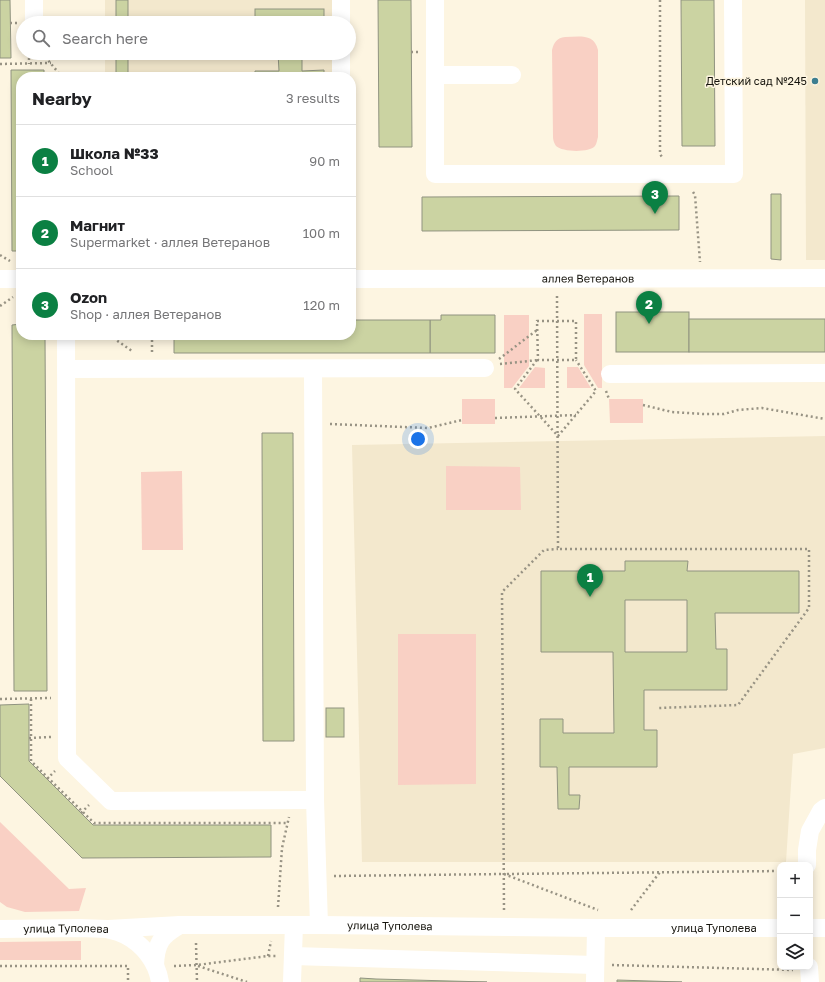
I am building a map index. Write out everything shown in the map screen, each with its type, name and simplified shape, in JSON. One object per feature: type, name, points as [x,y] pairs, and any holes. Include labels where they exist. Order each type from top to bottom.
[{"type":"street","points":[[34,0],[34,16]]},
{"type":"street","points":[[341,0],[341,16]]},
{"type":"street","points":[[435,0],[435,174],[734,174],[733,0]]},
{"type":"street","points":[[341,60],[341,72]]},
{"type":"street","points":[[435,75],[512,75]]},
{"type":"street","name":"аллея Ветеранов","points":[[356,279],[825,278]]},
{"type":"street","points":[[0,279],[16,286]]},
{"type":"street","points":[[66,340],[67,758],[111,801],[315,800]]},
{"type":"street","points":[[66,369],[488,367]]},
{"type":"street","points":[[313,369],[315,800],[319,925]]},
{"type":"street","points":[[610,374],[825,373]]},
{"type":"street","points":[[807,862],[810,831],[821,811],[825,808]]},
{"type":"street","points":[[160,982],[163,965],[156,952],[160,940],[169,931],[188,925]]},
{"type":"street","name":"улица Туполева","points":[[4,927],[108,929],[188,925],[319,925],[777,928]]},
{"type":"street","points":[[292,982],[294,925]]},
{"type":"street","points":[[293,956],[595,973],[596,928]]},
{"type":"street","points":[[813,928],[825,928]]},
{"type":"street","points":[[108,929],[124,934],[135,941],[163,965]]},
{"type":"path","points":[[660,0],[660,154],[695,195],[701,278]]},
{"type":"path","points":[[48,60],[58,72]]},
{"type":"path","points":[[0,64],[51,63]]},
{"type":"path","points":[[557,278],[558,549]]},
{"type":"path","points":[[0,306],[16,289]]},
{"type":"path","points":[[537,321],[576,321],[576,360],[596,391],[558,436],[515,389],[538,360],[537,321]]},
{"type":"path","points":[[488,367],[537,330]]},
{"type":"path","points":[[488,367],[538,360],[576,360]]},
{"type":"path","points":[[606,391],[610,399]]},
{"type":"path","points":[[643,404],[672,412],[703,414],[724,414],[738,410],[762,408],[825,419]]},
{"type":"path","points":[[495,418],[576,415]]},
{"type":"path","points":[[313,424],[428,428],[462,420]]},
{"type":"path","points":[[504,927],[502,592],[544,550],[808,549],[809,608],[738,705],[658,708]]},
{"type":"path","points":[[0,699],[67,698]]},
{"type":"path","points":[[31,699],[31,761],[94,823],[288,823]]},
{"type":"path","points":[[275,925],[279,903],[282,848],[293,800]]},
{"type":"path","points":[[317,876],[777,871]]},
{"type":"path","points":[[631,910],[660,872]]},
{"type":"path","points":[[504,874],[604,912]]},
{"type":"path","points":[[188,925],[197,966],[197,982]]},
{"type":"path","points":[[163,965],[197,966],[268,956],[293,956]]},
{"type":"path","points":[[0,966],[128,966],[128,982]]},
{"type":"path","points":[[197,966],[247,982]]},
{"type":"path","points":[[595,973],[809,973]]},
{"type":"shaded area","points":[[105,0],[349,0],[349,16],[105,16]]},
{"type":"shaded area","name":"Детский сад №245","points":[[805,0],[825,0],[825,260],[806,260]]},
{"type":"shaded area","points":[[565,37],[589,38],[596,45],[598,50],[598,137],[595,146],[582,151],[564,150],[559,148],[554,143],[553,139],[552,50],[556,41]]},
{"type":"shaded area","points":[[105,60],[349,60],[349,72],[105,72]]},
{"type":"shaded area","points":[[584,314],[602,314],[602,388],[598,388],[584,365]]},
{"type":"shaded area","points":[[504,315],[529,315],[529,366],[512,388],[504,388]]},
{"type":"shaded area","points":[[535,367],[545,368],[545,388],[519,388]]},
{"type":"shaded area","points":[[567,367],[578,367],[591,388],[567,388]]},
{"type":"shaded area","points":[[462,399],[495,399],[495,424],[462,424]]},
{"type":"shaded area","points":[[609,399],[643,399],[643,423],[610,423]]},
{"type":"shaded area","points":[[825,436],[825,748],[793,754],[786,862],[362,862],[352,445]]},
{"type":"shaded area","points":[[446,466],[520,467],[521,510],[446,510]]},
{"type":"shaded area","points":[[182,471],[183,550],[142,550],[141,472]]},
{"type":"shaded area","points":[[398,634],[476,634],[476,784],[398,785]]},
{"type":"shaded area","points":[[0,822],[69,889],[86,888],[79,911],[25,912],[7,907],[0,902]]},
{"type":"shaded area","points":[[81,941],[81,960],[0,960],[0,942]]},
{"type":"building","points":[[0,0],[10,0],[11,58],[0,58]]},
{"type":"building","points":[[116,0],[128,0],[128,16],[116,16]]},
{"type":"building","points":[[378,0],[411,0],[412,147],[379,147]]},
{"type":"building","points":[[681,0],[714,0],[715,146],[682,146]]},
{"type":"building","points":[[255,9],[324,9],[324,16],[255,16]]},
{"type":"building","points":[[116,60],[128,60],[128,72],[116,72]]},
{"type":"building","points":[[278,60],[302,60],[302,71],[324,70],[324,72],[255,72],[279,71]]},
{"type":"building","points":[[11,70],[44,70],[44,72],[16,72],[16,251],[12,251]]},
{"type":"building","points":[[771,194],[781,194],[781,260],[771,259]]},
{"type":"building","points":[[679,196],[679,230],[422,231],[422,197]]},
{"type":"building","points":[[616,312],[689,312],[689,352],[616,352]]},
{"type":"building","points":[[441,315],[495,315],[495,353],[430,353],[430,320],[441,320]]},
{"type":"building","points":[[689,319],[825,319],[825,352],[689,352]]},
{"type":"building","points":[[356,320],[430,320],[430,353],[174,353],[174,340],[356,340]]},
{"type":"building","points":[[12,325],[16,325],[16,340],[45,340],[47,691],[14,691]]},
{"type":"building","points":[[262,433],[293,433],[294,741],[263,741]]},
{"type":"building","points":[[625,561],[688,561],[687,571],[799,571],[799,613],[715,613],[716,649],[727,649],[727,690],[644,690],[644,730],[657,730],[657,767],[569,767],[569,795],[580,795],[579,809],[558,809],[557,767],[540,767],[540,719],[563,719],[563,733],[614,733],[613,652],[541,652],[541,571],[625,571]],"holes":[[[625,600],[687,600],[687,652],[625,652]]]},
{"type":"building","points":[[29,704],[29,761],[93,825],[271,825],[271,857],[82,858],[0,776],[0,705]]},
{"type":"building","points":[[326,708],[344,708],[344,737],[326,737]]},
{"type":"building","points":[[360,978],[376,979],[487,982],[360,982]]},
{"type":"building","points":[[617,980],[682,982],[617,982]]},
{"type":"place","name":"Детский сад №245","points":[[815,81]]},
{"type":"place","name":"Ozon","points":[[655,214]]},
{"type":"place","name":"Магнит","points":[[649,324]]},
{"type":"place","name":"Школа №33","points":[[590,597]]}]
